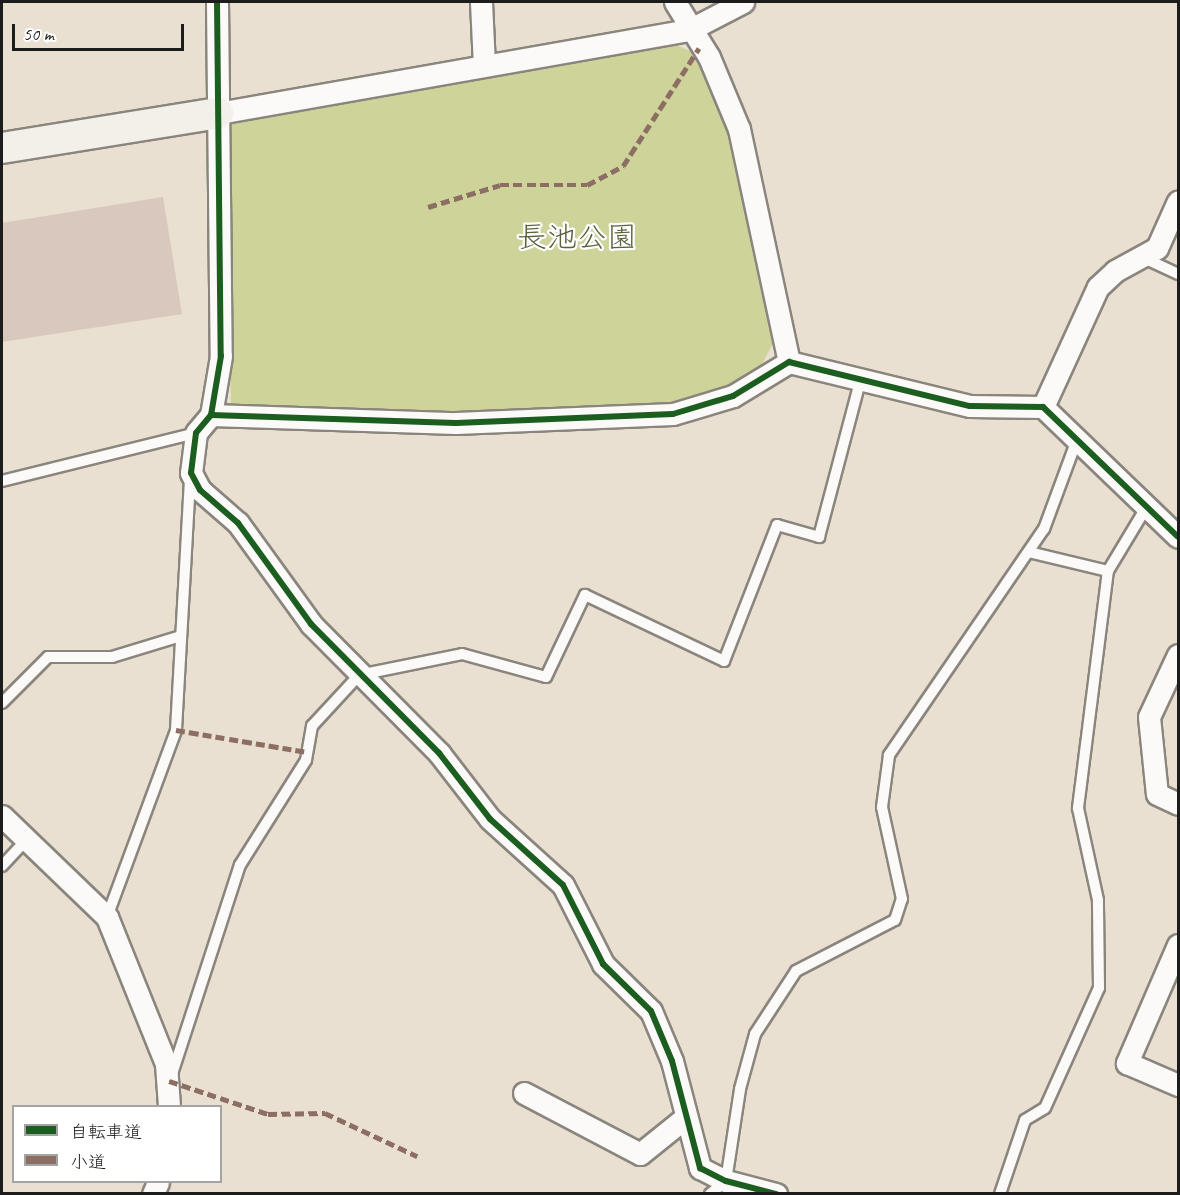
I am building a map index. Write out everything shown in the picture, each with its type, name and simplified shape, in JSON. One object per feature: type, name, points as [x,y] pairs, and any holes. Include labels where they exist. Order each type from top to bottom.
[{"type":"street","points":[[217,2],[221,356],[211,416],[196,433],[191,473],[200,490],[238,523],[311,624],[359,675],[439,753],[490,819],[563,885],[603,964],[651,1011],[686,1117],[700,1168],[718,1187],[776,1194]]},
{"type":"street","points":[[481,2],[484,66]]},
{"type":"street","points":[[675,2],[689,30],[709,57],[739,129],[789,362]]},
{"type":"street","points":[[2,148],[218,113],[689,30],[742,2]]},
{"type":"street","points":[[1043,407],[1098,287],[1115,271],[1144,258],[1167,235],[1179,201]]},
{"type":"street","points":[[211,416],[456,423],[674,414],[733,396],[789,362],[860,382],[970,406],[1043,407],[1078,437],[1179,537]]},
{"type":"street","points":[[1179,655],[1149,717],[1157,794],[1179,804]]},
{"type":"street","points":[[2,816],[107,916],[169,1082],[169,1105]]},
{"type":"street","points":[[1179,945],[1127,1063],[1179,1085]]},
{"type":"street","points":[[524,1093],[640,1154],[686,1117]]},
{"type":"lane","points":[[1144,258],[1179,274]]},
{"type":"lane","points":[[169,1082],[240,865],[306,760],[312,726],[359,675],[462,654],[546,677],[585,595],[724,661],[777,525],[819,537],[860,382]]},
{"type":"lane","points":[[2,481],[196,433]]},
{"type":"lane","points":[[718,1187],[755,1034],[796,970],[895,920],[902,898],[882,807],[889,755],[1044,529],[1078,437]]},
{"type":"lane","points":[[107,916],[176,730],[191,473]]},
{"type":"lane","points":[[1000,1194],[1025,1120],[1045,1108],[1099,988],[1098,900],[1078,808],[1108,572],[1147,506]]},
{"type":"lane","points":[[1029,552],[1108,572]]},
{"type":"lane","points":[[2,703],[48,657],[112,657],[181,636]]},
{"type":"lane","points":[[2,866],[27,839]]},
{"type":"green space","name":"長池公園","points":[[672,43],[703,57],[733,131],[777,336],[761,366],[730,388],[671,407],[516,414],[231,406],[226,125]]},
{"type":"building","points":[[163,197],[182,314],[2,342],[2,223]]},
{"type":"marked path","points":[[428,207],[500,185],[587,185],[623,166],[699,48]]},
{"type":"marked path","points":[[176,730],[307,752]]},
{"type":"marked path","points":[[169,1081],[268,1114],[325,1113],[417,1156]]},
{"type":"cycle path","points":[[217,2],[221,356],[211,415],[196,433],[191,473],[200,490],[238,523],[311,624],[439,753],[490,819],[563,885],[603,964],[651,1011],[672,1061],[700,1168],[726,1181],[776,1194]]},
{"type":"cycle path","points":[[211,415],[456,423],[673,414],[733,396],[789,362],[970,406],[1043,407],[1178,537]]}]
